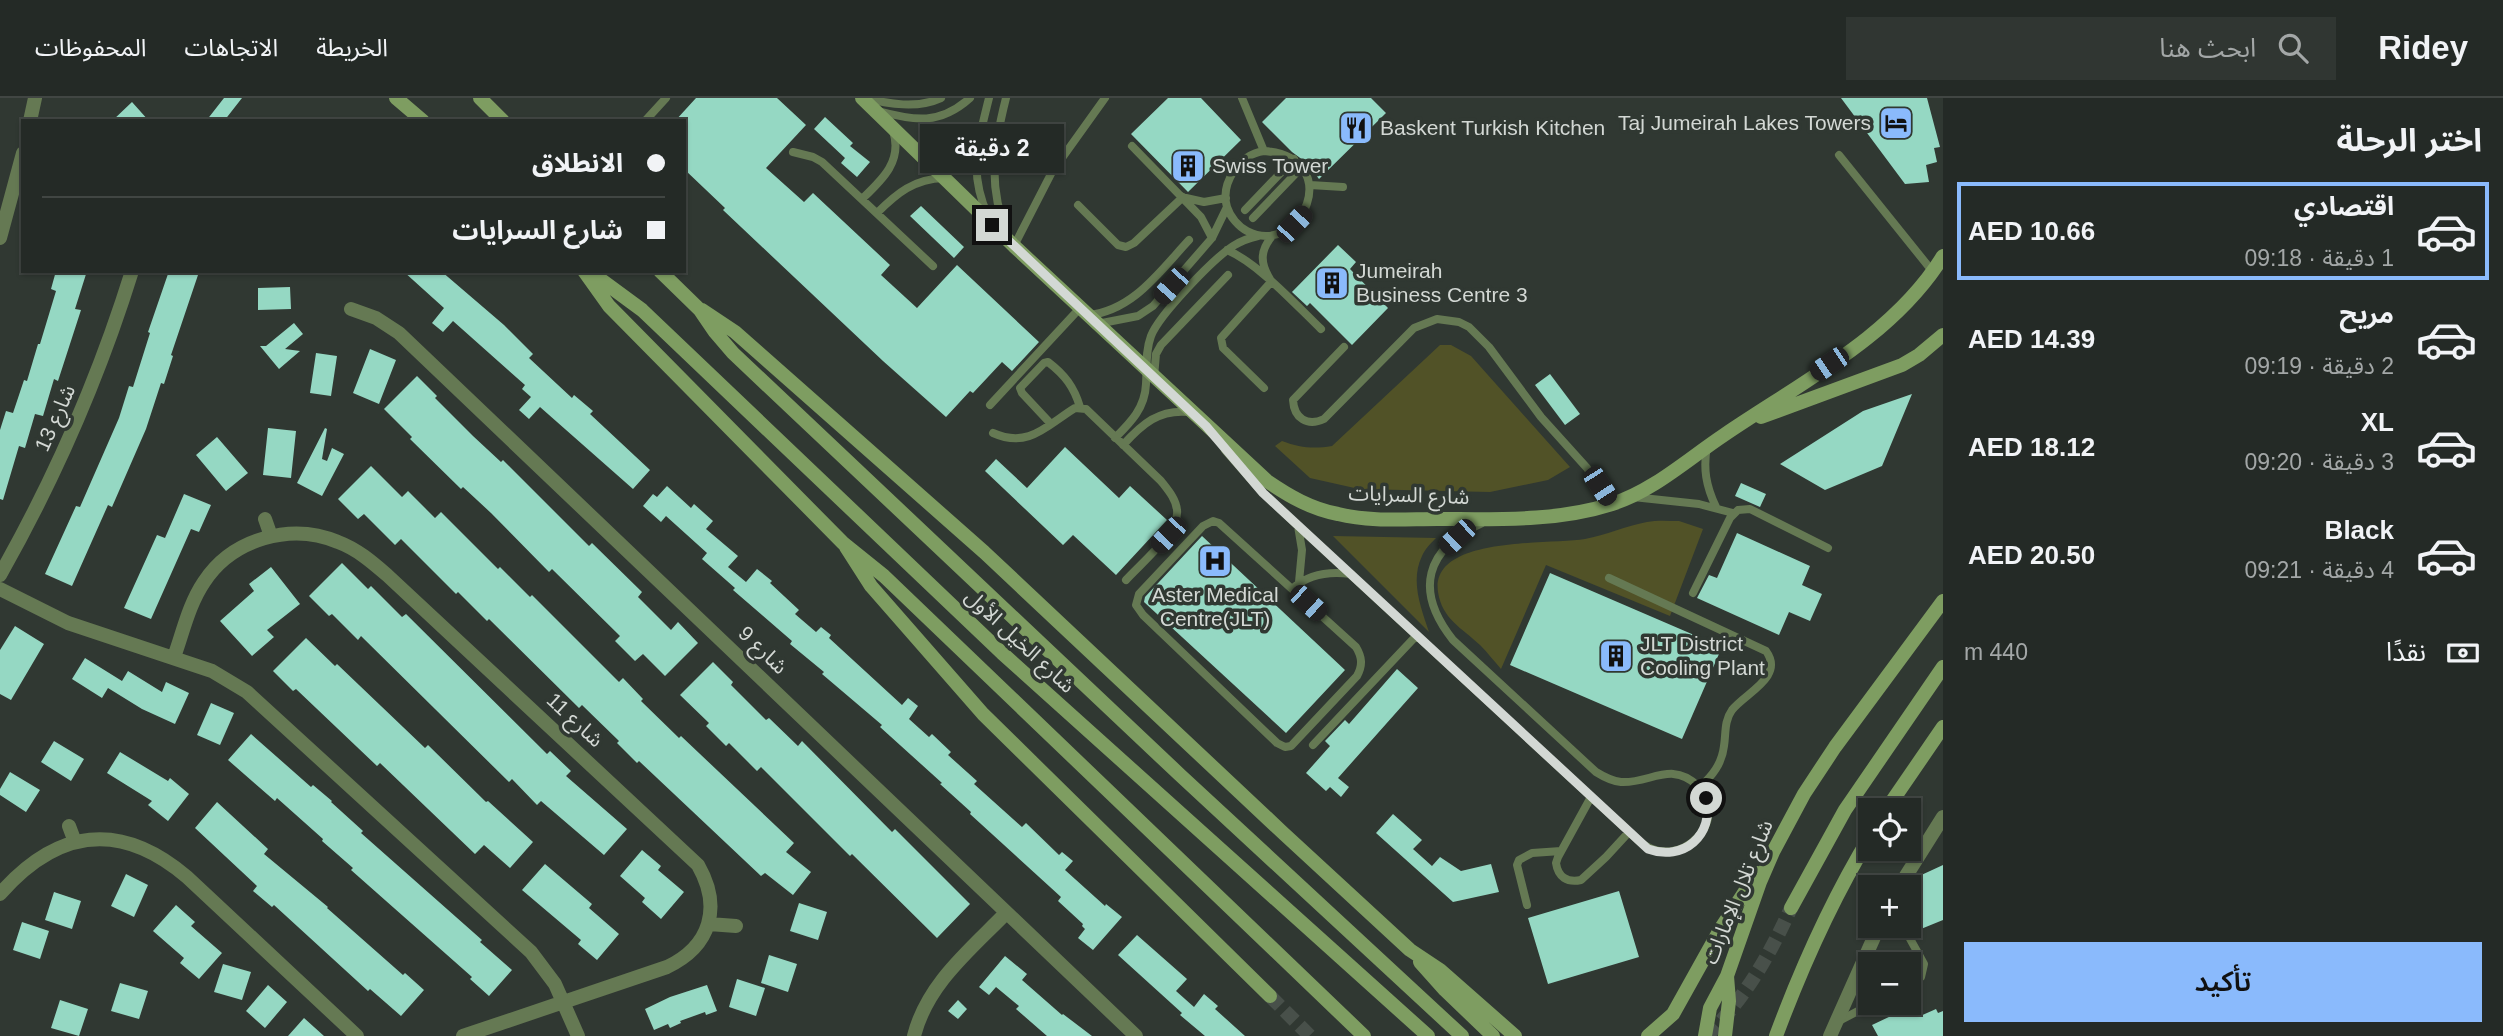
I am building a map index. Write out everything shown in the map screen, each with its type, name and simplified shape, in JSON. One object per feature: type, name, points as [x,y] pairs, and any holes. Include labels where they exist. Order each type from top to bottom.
[{"type":"main road","points":[[396,98],[421,119]]},
{"type":"main road","points":[[480,98],[501,119]]},
{"type":"main road","name":"شارع السرايات","points":[[862,98],[1011,244],[1267,481],[1299,502],[1338,514],[1378,519],[1491,519],[1565,514],[1630,497],[1684,464],[1872,336],[1905,306],[1943,256]]},
{"type":"main road","points":[[587,273],[609,306],[844,543],[884,576],[1364,1036]]},
{"type":"main road","name":"شارع الخيل الأول","points":[[589,273],[642,310],[1002,653],[1428,1036]]},
{"type":"main road","name":"شارع الخيل الأول","points":[[662,273],[700,310],[733,353],[1180,775],[1462,1036]]},
{"type":"main road","points":[[700,310],[735,331],[935,507],[1410,950],[1445,990],[1493,1036]]},
{"type":"main road","points":[[1723,435],[1806,399],[1902,365],[1943,335]]},
{"type":"main road","points":[[844,543],[871,586],[983,714],[1270,996]]},
{"type":"main road","name":"شارع تلال الإمارات","points":[[1705,1036],[1710,1008],[1727,976],[1748,913],[1773,852],[1804,794],[1835,747],[1943,601]]},
{"type":"main road","points":[[1791,908],[1845,810],[1943,667]]},
{"type":"main road","points":[[1894,798],[1943,727]]},
{"type":"main road","points":[[1648,1036],[1673,1014],[1721,928],[1773,852]]},
{"type":"main road","points":[[1776,1036],[1799,974],[1858,856]]},
{"type":"main road","points":[[1410,950],[1440,970],[1515,1036]]},
{"type":"main road","points":[[1725,1036],[1729,1001],[1727,976]]},
{"type":"street","points":[[30,119],[35,98]]},
{"type":"street","points":[[0,238],[21,160]]},
{"type":"street","name":"شارع 13","points":[[0,575],[71,435],[102,361],[131,273]]},
{"type":"street","name":"شارع 9","points":[[351,309],[376,318],[399,333],[1136,1036]]},
{"type":"street","points":[[265,519],[271,536]]},
{"type":"street","name":"شارع 11","points":[[174,657],[196,597],[214,569],[240,549],[271,536],[304,534],[337,541],[366,558],[387,575],[698,865],[706,878],[710,893],[709,924]]},
{"type":"street","points":[[0,589],[68,623],[174,657],[221,676],[263,705],[531,952],[544,967],[565,1001],[578,1036]]},
{"type":"street","points":[[1907,875],[1943,817]]},
{"type":"street","points":[[69,826],[75,842]]},
{"type":"street","points":[[0,894],[31,863],[59,847],[75,842],[124,842],[157,854],[173,865],[356,1036]]},
{"type":"street","points":[[914,1036],[932,992],[1006,913]]},
{"type":"street","points":[[463,1036],[667,967],[681,961],[698,944],[709,924],[736,926]]},
{"type":"street","points":[[1832,1030],[1874,938]]},
{"type":"lane","points":[[647,119],[666,98]]},
{"type":"lane","points":[[862,98],[889,104],[928,103],[941,98]]},
{"type":"lane","points":[[874,110],[933,119],[946,116],[970,98]]},
{"type":"lane","points":[[989,98],[975,165],[983,206],[992,225]]},
{"type":"lane","points":[[1006,98],[993,156],[993,186],[999,214],[1011,244]]},
{"type":"lane","points":[[1011,244],[1052,172],[1105,98]]},
{"type":"lane","points":[[1242,98],[1264,151]]},
{"type":"lane","points":[[862,199],[885,176],[894,160],[895,137],[891,126]]},
{"type":"lane","points":[[1132,146],[1201,217],[1212,238]]},
{"type":"lane","points":[[1088,316],[1138,316],[1146,312],[1212,238],[1226,203],[1229,180],[1235,168],[1245,158],[1264,151],[1285,154],[1294,159],[1302,167],[1310,185],[1309,200],[1304,213],[1294,224],[1272,236],[1265,244],[1262,264],[1271,282]]},
{"type":"lane","points":[[793,152],[822,162],[933,266]]},
{"type":"lane","points":[[1839,155],[1933,272]]},
{"type":"lane","points":[[1245,210],[1294,159]]},
{"type":"lane","points":[[1253,218],[1302,167]]},
{"type":"lane","points":[[877,213],[907,187],[919,181],[944,178]]},
{"type":"lane","points":[[1310,185],[1343,187]]},
{"type":"lane","points":[[1183,197],[1226,203]]},
{"type":"lane","points":[[1078,205],[1118,245],[1126,247],[1134,243],[1183,197]]},
{"type":"lane","points":[[1226,203],[1234,220],[1244,230],[1258,236]]},
{"type":"lane","points":[[1149,373],[1150,339],[1158,323],[1236,243],[1258,236],[1272,236]]},
{"type":"lane","points":[[990,405],[1088,316],[1121,307],[1189,240]]},
{"type":"lane","points":[[1165,249],[1172,257]]},
{"type":"lane","points":[[1227,250],[1242,258],[1271,282],[1321,328]]},
{"type":"lane","points":[[1115,438],[1133,420],[1141,406],[1146,382],[1161,345],[1194,316],[1228,275]]},
{"type":"lane","points":[[1138,277],[1146,285]]},
{"type":"lane","points":[[1264,388],[1223,348],[1221,338],[1271,282]]},
{"type":"lane","points":[[1344,347],[1293,400],[1298,417],[1316,423],[1324,419],[1414,328],[1437,319],[1459,322],[1469,327],[1489,347],[1541,417],[1587,468],[1611,504]]},
{"type":"lane","points":[[1051,424],[1021,391],[1021,384],[1044,363],[1048,362],[1063,374],[1075,391],[1080,407]]},
{"type":"lane","points":[[993,433],[1014,440],[1025,438],[1035,435],[1080,407],[1086,409],[1161,481],[1177,509],[1174,527],[1126,580]]},
{"type":"lane","points":[[1123,446],[1139,427],[1152,418],[1179,411],[1192,413]]},
{"type":"lane","points":[[1206,426],[1243,471],[1298,526],[1648,849],[1658,852],[1679,851],[1688,846],[1696,839],[1707,820],[1709,810],[1700,787],[1679,774],[1668,772],[1620,782],[1596,772],[1453,640],[1440,624],[1432,606],[1429,586],[1433,568],[1443,550],[1457,537],[1491,519]]},
{"type":"lane","points":[[1707,446],[1706,484],[1716,507]]},
{"type":"lane","points":[[1630,497],[1716,507],[1733,513]]},
{"type":"lane","points":[[1693,593],[1733,513],[1738,510],[1750,509],[1828,548]]},
{"type":"lane","points":[[1213,521],[1296,585],[1356,647],[1362,661],[1357,676],[1295,743],[1285,747],[1280,746],[1143,615],[1136,605],[1136,599],[1203,526],[1213,521]]},
{"type":"lane","points":[[1296,585],[1303,550],[1298,526]]},
{"type":"lane","points":[[1296,585],[1327,572],[1351,574]]},
{"type":"lane","points":[[1609,578],[1766,651],[1770,657],[1772,664],[1764,680],[1732,710],[1727,721],[1720,764],[1700,787]]},
{"type":"lane","points":[[1313,745],[1416,635]]},
{"type":"lane","points":[[1591,797],[1556,863],[1561,876],[1574,882],[1581,880],[1606,858],[1629,832]]},
{"type":"lane","points":[[1527,905],[1517,866],[1519,860],[1532,853],[1561,851]]},
{"type":"lane","points":[[1921,959],[1924,964],[1921,977]]},
{"type":"lane","points":[[1832,1030],[1858,1013]]},
{"type":"shaded area","points":[[1440,345],[1451,345],[1471,356],[1570,467],[1548,480],[1490,492],[1359,489],[1310,478],[1275,446],[1282,441],[1307,447],[1332,446]]},
{"type":"shaded area","points":[[1679,521],[1703,529],[1670,616],[1546,565],[1501,669],[1480,645],[1448,616],[1440,601],[1438,592],[1441,574],[1453,561],[1472,552],[1521,543],[1585,539],[1647,522]]},
{"type":"shaded area","points":[[1333,536],[1436,538],[1423,553],[1417,575],[1418,594],[1429,632]]},
{"type":"building","points":[[224,98],[242,98],[226,119],[208,119]]},
{"type":"building","points":[[696,98],[777,98],[806,125],[766,168],[804,202],[813,193],[890,265],[881,275],[917,308],[957,265],[1039,342],[1012,371],[1002,362],[946,417],[723,210],[725,208],[686,171],[686,119],[677,119]]},
{"type":"building","name":"Swiss Tower","points":[[1168,98],[1201,98],[1241,140],[1188,192],[1131,134]]},
{"type":"building","points":[[1286,98],[1371,98],[1386,113],[1319,179],[1307,163],[1262,122]]},
{"type":"building","name":"Taj Jumeirah Lakes Towers","points":[[1841,98],[1927,98],[1940,147],[1934,148],[1937,162],[1926,165],[1929,182],[1905,184]]},
{"type":"building","points":[[132,102],[147,119],[114,119]]},
{"type":"building","points":[[825,117],[853,143],[850,146],[870,162],[857,177],[841,163],[845,158],[814,129]]},
{"type":"building","points":[[921,206],[964,247],[954,258],[910,216]]},
{"type":"building","name":"Jumeirah Business Centre 3","points":[[1338,245],[1356,262],[1350,269],[1388,308],[1352,345],[1310,303],[1307,306],[1292,292]]},
{"type":"building","points":[[55,273],[86,273],[75,309],[81,310],[58,381],[54,379],[43,416],[35,414],[25,448],[19,446],[3,500],[0,499],[0,430],[6,411],[13,413],[24,380],[27,381],[56,291],[51,289]]},
{"type":"building","points":[[168,273],[198,275],[164,384],[161,383],[146,429],[112,507],[108,505],[72,586],[45,574],[76,506],[80,507],[119,418],[129,386],[133,387],[150,333],[148,332]]},
{"type":"building","points":[[405,273],[443,273],[504,325],[533,354],[529,358],[572,398],[574,395],[593,411],[590,414],[650,470],[633,489],[540,407],[529,419],[519,410],[531,397],[522,389],[525,385],[453,321],[443,332],[432,323],[444,308]]},
{"type":"building","points":[[290,287],[291,309],[258,310],[258,288]]},
{"type":"building","points":[[294,323],[303,334],[285,349],[300,351],[279,369],[260,346],[266,346]]},
{"type":"building","points":[[370,349],[396,360],[379,404],[353,393]]},
{"type":"building","points":[[316,353],[337,356],[331,396],[310,393]]},
{"type":"building","points":[[1550,374],[1580,414],[1565,425],[1535,385]]},
{"type":"building","points":[[417,376],[473,436],[501,462],[503,460],[589,546],[592,543],[642,592],[638,597],[671,630],[678,622],[698,643],[665,676],[643,654],[635,661],[615,641],[620,636],[552,569],[549,572],[491,513],[463,487],[461,489],[384,409]]},
{"type":"building","points":[[1912,394],[1882,466],[1825,490],[1780,464],[1863,411]]},
{"type":"building","points":[[268,428],[296,431],[291,478],[263,475]]},
{"type":"building","points":[[325,428],[322,459],[327,461],[332,448],[344,454],[322,496],[297,483]]},
{"type":"building","points":[[217,437],[248,473],[226,491],[196,455]]},
{"type":"building","points":[[1065,447],[1119,498],[1130,486],[1167,520],[1116,575],[1073,535],[1063,545],[985,471],[996,459],[1027,488]]},
{"type":"building","points":[[371,466],[402,497],[408,491],[435,518],[441,512],[498,569],[500,567],[530,597],[532,595],[619,682],[623,678],[643,699],[641,701],[679,738],[681,736],[794,843],[786,852],[811,872],[793,895],[765,873],[761,876],[639,761],[637,763],[582,705],[579,708],[489,619],[487,621],[458,592],[456,594],[401,539],[395,545],[364,514],[358,519],[338,499]]},
{"type":"building","points":[[1741,483],[1766,494],[1760,507],[1735,496]]},
{"type":"building","points":[[667,486],[691,508],[694,504],[713,521],[706,529],[738,556],[728,567],[746,582],[757,569],[772,581],[770,583],[799,610],[795,614],[816,632],[821,627],[831,635],[829,638],[902,705],[908,698],[918,706],[909,719],[929,737],[932,734],[951,752],[948,755],[977,781],[974,784],[1022,827],[1026,823],[1059,855],[1062,852],[1073,861],[1065,870],[1105,906],[1106,904],[1122,917],[1093,950],[1078,938],[1085,929],[1083,924],[1058,901],[1061,897],[970,814],[971,812],[940,784],[942,783],[880,727],[882,725],[822,674],[824,672],[790,644],[792,641],[733,590],[735,588],[702,559],[707,553],[666,516],[661,522],[643,506],[653,494],[657,497]]},
{"type":"building","points":[[184,494],[211,505],[199,532],[191,529],[151,619],[124,608],[157,535],[165,538]]},
{"type":"building","points":[[1737,533],[1810,566],[1802,585],[1822,594],[1810,621],[1789,612],[1779,635],[1697,598],[1709,575],[1717,578]]},
{"type":"building","points":[[1202,536],[1345,670],[1286,733],[1144,602],[1145,597]]},
{"type":"building","points":[[342,563],[368,589],[371,586],[402,617],[406,614],[547,754],[550,751],[571,771],[566,776],[627,829],[604,855],[541,801],[537,805],[512,779],[509,782],[361,636],[358,640],[309,596]]},
{"type":"building","points":[[271,567],[300,604],[267,630],[274,637],[252,656],[220,621],[254,591],[249,584]]},
{"type":"building","name":"JLT District Cooling Plant","points":[[1550,573],[1722,647],[1682,739],[1510,665]]},
{"type":"building","points":[[15,626],[44,644],[11,700],[0,694],[0,650]]},
{"type":"building","points":[[306,638],[425,748],[428,745],[486,802],[533,842],[510,868],[484,845],[475,854],[380,763],[377,766],[296,689],[293,691],[273,671]]},
{"type":"building","points":[[85,658],[122,681],[128,671],[162,692],[166,682],[189,693],[175,724],[142,709],[108,688],[102,698],[72,679]]},
{"type":"building","points":[[713,662],[733,682],[731,685],[766,720],[769,718],[798,746],[802,741],[892,832],[895,829],[970,904],[937,938],[761,767],[757,771],[729,743],[726,746],[706,726],[709,723],[680,695]]},
{"type":"building","points":[[1397,669],[1418,688],[1338,778],[1349,787],[1341,797],[1330,787],[1326,791],[1306,773],[1330,746],[1325,741],[1345,720],[1349,724]]},
{"type":"building","points":[[211,703],[234,713],[220,745],[197,735]]},
{"type":"building","points":[[251,734],[311,787],[313,785],[332,801],[363,831],[361,833],[512,970],[489,996],[470,979],[472,977],[351,870],[353,868],[322,841],[323,839],[277,798],[275,801],[228,760]]},
{"type":"building","points":[[54,741],[84,759],[71,781],[41,762]]},
{"type":"building","points":[[120,752],[168,781],[170,778],[189,794],[168,821],[148,805],[152,801],[107,773]]},
{"type":"building","points":[[10,772],[40,790],[26,812],[0,795],[0,789]]},
{"type":"building","points":[[217,802],[268,849],[264,854],[403,975],[405,973],[424,990],[401,1016],[370,989],[368,991],[274,905],[272,907],[253,891],[257,886],[195,828]]},
{"type":"building","points":[[1393,814],[1422,840],[1413,849],[1432,866],[1440,857],[1461,871],[1491,864],[1499,892],[1453,902],[1376,833]]},
{"type":"building","points":[[642,850],[661,866],[658,870],[684,892],[661,919],[642,902],[645,898],[620,876]]},
{"type":"building","points":[[545,864],[592,904],[589,908],[619,934],[597,960],[578,944],[581,940],[522,890]]},
{"type":"building","points":[[1943,865],[1943,920],[1921,929],[1921,875]]},
{"type":"building","points":[[126,874],[148,885],[134,917],[111,906]]},
{"type":"building","points":[[1619,891],[1639,957],[1548,984],[1528,918]]},
{"type":"building","points":[[54,892],[81,901],[72,929],[45,920]]},
{"type":"building","points":[[799,903],[827,912],[818,940],[790,931]]},
{"type":"building","points":[[176,905],[195,922],[191,926],[222,953],[199,979],[180,963],[184,958],[153,931]]},
{"type":"building","points":[[22,922],[49,931],[40,959],[13,950]]},
{"type":"building","points":[[1137,935],[1187,979],[1176,991],[1194,1007],[1204,994],[1218,1006],[1215,1009],[1245,1036],[1205,1036],[1180,1015],[1182,1013],[1118,955]]},
{"type":"building","points":[[769,955],[797,964],[788,992],[761,983]]},
{"type":"building","points":[[1005,956],[1027,974],[1022,980],[1062,1015],[1092,1036],[1047,1036],[1016,1009],[1019,1006],[996,987],[989,995],[979,987]]},
{"type":"building","points":[[223,964],[251,972],[242,1000],[214,992]]},
{"type":"building","points":[[737,979],[765,988],[756,1016],[729,1007]]},
{"type":"building","points":[[120,983],[148,991],[139,1019],[111,1011]]},
{"type":"building","points":[[268,985],[287,1002],[265,1028],[246,1011]]},
{"type":"building","points":[[707,985],[717,1011],[706,1015],[705,1012],[680,1021],[681,1023],[670,1028],[668,1024],[654,1030],[645,1009],[670,997]]},
{"type":"building","points":[[60,1000],[88,1009],[79,1036],[51,1028]]},
{"type":"building","points":[[958,1000],[967,1009],[958,1019],[948,1011]]},
{"type":"building","points":[[1936,1009],[1938,1013],[1943,1011],[1943,1036],[1878,1036],[1872,1025],[1893,1015],[1918,1017]]},
{"type":"building","points":[[304,1018],[324,1036],[288,1036]]},
{"type":"tunnel","points":[[1707,1036],[1721,1022],[1755,976],[1791,908]]},
{"type":"tunnel","points":[[1270,996],[1310,1036]]},
{"type":"place","name":"Taj Jumeirah Lakes Towers","points":[[1896,123]]},
{"type":"place","name":"Baskent Turkish Kitchen","points":[[1356,128]]},
{"type":"place","name":"Swiss Tower","points":[[1188,166]]},
{"type":"place","name":"Jumeirah Business Centre 3","points":[[1332,283]]},
{"type":"place","name":"Aster Medical Centre(JLT)","points":[[1215,561]]},
{"type":"place","name":"JLT District Cooling Plant","points":[[1616,656]]},
{"type":"route","points":[[992,225],[1206,426],[1263,493],[1648,849],[1668,853],[1679,851],[1696,839],[1707,820],[1709,810],[1706,798]]}]
